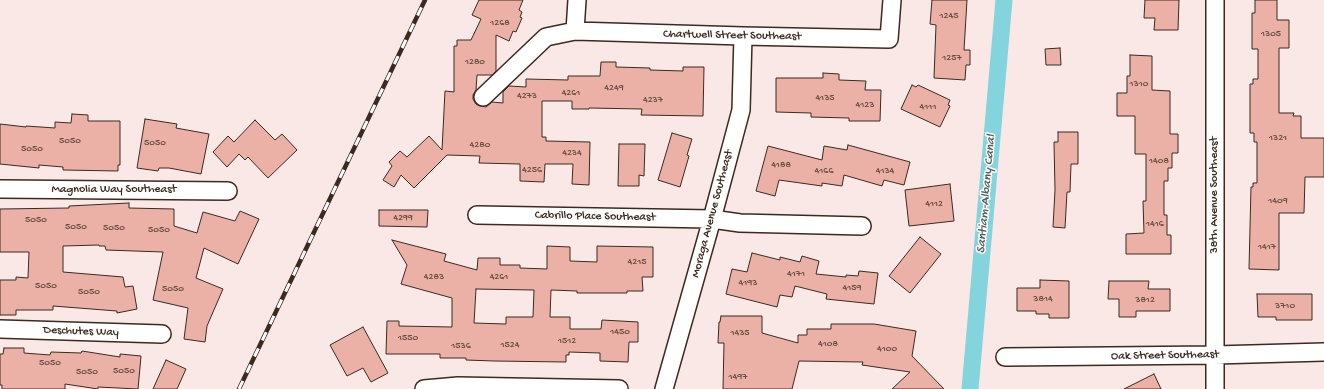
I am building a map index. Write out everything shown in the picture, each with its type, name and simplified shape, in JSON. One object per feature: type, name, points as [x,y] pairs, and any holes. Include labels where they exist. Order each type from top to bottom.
[{"type":"street","points":[[575,31],[577,0]]},
{"type":"street","name":"Chartwell Street Southeast","points":[[483,97],[546,37],[575,31],[889,39],[892,0]]},
{"type":"street","name":"38th Avenue Southeast","points":[[1215,389],[1216,0]]},
{"type":"street","name":"Moraga Avenue Southeast","points":[[664,389],[741,110],[743,36]]},
{"type":"street","name":"Magnolia Way Southeast","points":[[0,189],[228,191]]},
{"type":"street","name":"Cabrillo Place Southeast","points":[[477,215],[712,219],[740,224],[862,226]]},
{"type":"street","name":"Deschutes Way","points":[[0,329],[162,334]]},
{"type":"street","name":"Oak Street Southeast","points":[[1005,357],[1215,355],[1324,352]]},
{"type":"street","points":[[424,389],[458,386],[619,389]]},
{"type":"building","points":[[479,0],[523,0],[519,10],[522,12],[520,17],[522,18],[516,32],[513,31],[509,41],[496,35],[496,71],[492,75],[477,75],[476,90],[473,95],[473,99],[476,104],[486,107],[492,102],[503,103],[503,92],[509,86],[526,87],[526,79],[568,80],[568,76],[600,76],[601,62],[616,62],[616,67],[650,68],[650,70],[683,71],[683,67],[704,67],[703,116],[641,115],[642,109],[572,109],[572,101],[542,101],[542,137],[546,137],[546,141],[590,142],[589,185],[572,184],[573,164],[545,164],[544,182],[520,181],[520,164],[479,163],[480,156],[447,155],[414,188],[401,175],[394,187],[383,180],[392,166],[389,162],[400,151],[407,157],[429,136],[442,150],[445,91],[454,92],[454,46],[457,46],[457,40],[471,40],[481,19],[472,15]]},
{"type":"building","points":[[932,0],[967,0],[964,50],[970,50],[970,65],[966,65],[965,80],[934,78],[936,25],[930,24]]},
{"type":"building","points":[[1145,0],[1179,0],[1178,30],[1154,30],[1155,18],[1144,18]]},
{"type":"building","points":[[1255,0],[1277,0],[1277,20],[1289,20],[1289,48],[1279,48],[1279,113],[1294,113],[1293,116],[1301,116],[1301,138],[1324,138],[1324,177],[1305,177],[1304,213],[1279,213],[1279,270],[1249,269],[1251,187],[1253,187],[1253,183],[1257,183],[1257,142],[1254,142],[1254,133],[1250,133],[1250,84],[1253,84],[1253,79],[1258,79],[1258,49],[1252,49],[1252,13],[1255,13]]},
{"type":"building","points":[[1060,48],[1061,65],[1046,65],[1045,49]]},
{"type":"building","points":[[1130,55],[1152,56],[1152,90],[1170,91],[1170,134],[1178,134],[1178,153],[1172,153],[1172,168],[1168,168],[1168,181],[1164,181],[1164,215],[1167,215],[1167,235],[1171,235],[1171,254],[1126,254],[1126,234],[1144,233],[1143,201],[1146,201],[1146,154],[1135,154],[1135,116],[1117,116],[1117,93],[1127,93],[1127,76],[1130,76]]},
{"type":"building","points":[[823,73],[839,74],[839,80],[866,81],[865,90],[881,90],[880,121],[849,121],[849,118],[811,117],[811,113],[776,112],[776,78],[823,78]]},
{"type":"building","points":[[912,85],[916,87],[918,85],[950,100],[948,105],[950,106],[940,127],[901,109]]},
{"type":"building","points":[[72,114],[88,115],[88,121],[120,121],[120,165],[118,165],[118,171],[63,170],[63,167],[39,165],[39,168],[0,164],[0,124],[55,128],[55,122],[71,123]]},
{"type":"building","points":[[145,119],[177,124],[176,128],[209,134],[201,174],[169,168],[159,168],[158,171],[137,168]]},
{"type":"building","points":[[255,120],[275,140],[282,134],[297,150],[268,178],[248,157],[245,160],[239,154],[227,167],[213,152],[228,136],[234,142]]},
{"type":"building","points":[[1058,132],[1078,132],[1078,164],[1071,164],[1070,192],[1067,192],[1065,228],[1053,227],[1055,190],[1054,142],[1058,142]]},
{"type":"building","points":[[672,133],[692,139],[687,155],[689,156],[680,187],[658,180]]},
{"type":"building","points":[[619,144],[645,144],[644,176],[639,175],[639,186],[618,186]]},
{"type":"building","points":[[848,145],[910,162],[904,185],[884,180],[882,186],[844,175],[842,186],[822,183],[822,186],[779,180],[775,196],[756,191],[768,146],[822,160],[824,146],[847,150]]},
{"type":"building","points":[[950,184],[954,221],[909,226],[905,190]]},
{"type":"building","points":[[129,203],[129,208],[174,209],[174,226],[197,233],[203,212],[235,221],[240,211],[259,219],[238,264],[204,248],[196,278],[223,289],[207,326],[205,342],[184,339],[188,308],[153,300],[163,252],[106,250],[105,246],[99,245],[63,246],[63,272],[123,277],[125,287],[133,286],[137,309],[117,313],[117,311],[53,306],[53,310],[16,310],[16,315],[0,315],[0,280],[16,280],[16,277],[28,278],[29,252],[0,252],[0,209],[69,208],[69,206]]},
{"type":"building","points":[[379,210],[428,210],[427,227],[379,226]]},
{"type":"building","points":[[920,237],[941,254],[910,293],[889,276]]},
{"type":"building","points":[[392,240],[446,254],[444,261],[477,270],[478,258],[500,258],[500,265],[520,265],[520,268],[547,269],[547,246],[570,247],[570,261],[597,262],[597,246],[653,247],[653,277],[642,277],[643,291],[627,291],[627,293],[577,293],[577,291],[551,290],[550,317],[570,317],[570,329],[601,329],[602,320],[638,322],[638,342],[629,342],[628,362],[600,361],[600,353],[569,352],[569,355],[566,355],[566,362],[466,360],[466,358],[440,358],[440,354],[386,354],[387,321],[399,321],[399,326],[452,327],[452,298],[401,284],[407,265]],"holes":[[[476,289],[534,290],[533,317],[506,317],[506,324],[474,323]]]},
{"type":"building","points":[[752,253],[780,260],[780,257],[800,262],[802,256],[819,261],[816,274],[846,277],[846,275],[858,276],[859,271],[878,273],[874,304],[826,299],[827,294],[795,286],[792,297],[780,295],[777,307],[726,294],[732,269],[747,272]]},
{"type":"building","points":[[1040,280],[1069,281],[1069,318],[1049,318],[1049,314],[1036,314],[1036,311],[1017,311],[1017,288],[1040,288]]},
{"type":"building","points":[[1109,281],[1149,281],[1148,289],[1170,289],[1170,311],[1136,311],[1136,317],[1119,317],[1119,299],[1108,299]]},
{"type":"building","points":[[1257,294],[1312,294],[1312,320],[1276,320],[1276,317],[1258,317]]},
{"type":"building","points":[[721,316],[762,316],[762,333],[798,343],[798,335],[807,335],[807,329],[831,329],[831,324],[874,324],[916,331],[912,356],[944,389],[892,389],[910,372],[862,365],[863,362],[799,361],[792,389],[723,389],[724,343],[718,343],[719,322]]},
{"type":"building","points":[[363,327],[388,373],[371,382],[363,368],[347,376],[330,345]]},
{"type":"building","points":[[4,348],[24,348],[24,353],[50,355],[51,352],[81,353],[82,351],[120,357],[120,354],[141,356],[138,389],[98,387],[98,389],[65,384],[65,389],[2,389],[2,385],[0,385],[0,354],[3,354]]},
{"type":"building","points":[[166,360],[186,369],[177,389],[153,389]]},
{"type":"building","points":[[1154,374],[1161,389],[1124,389]]},
{"type":"waterway","name":"Santiam-Albany Canal","points":[[970,389],[1004,0]]},
{"type":"railway","points":[[239,389],[425,0]]}]
